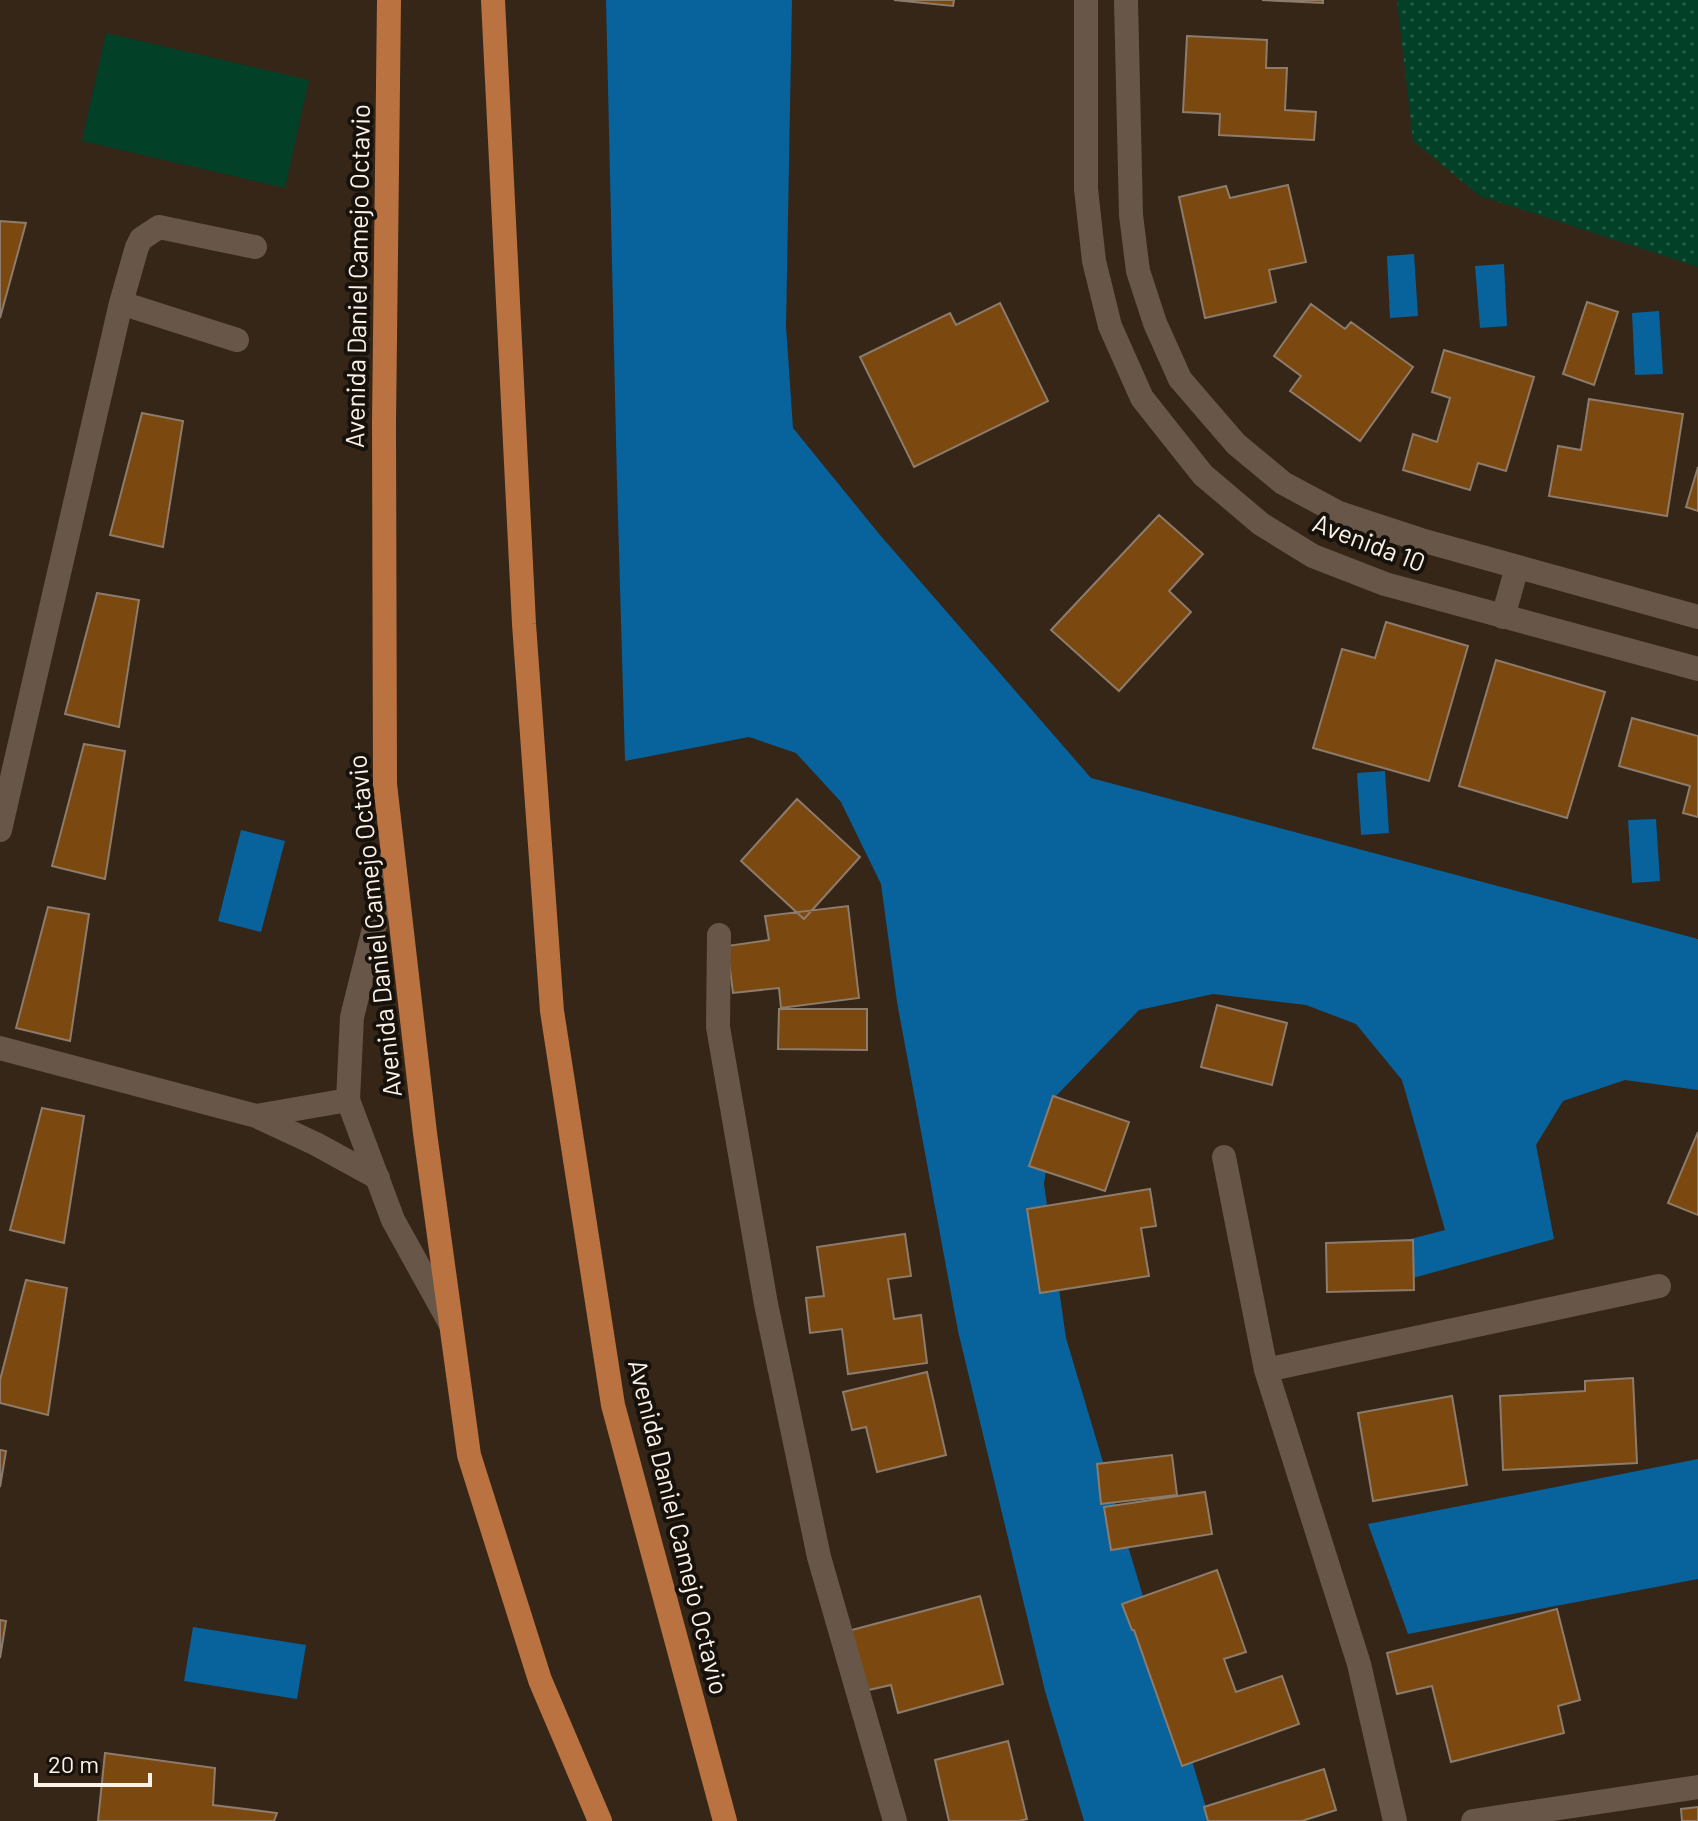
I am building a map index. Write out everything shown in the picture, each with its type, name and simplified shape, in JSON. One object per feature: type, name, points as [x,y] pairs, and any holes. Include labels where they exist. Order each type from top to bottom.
[{"type":"main road","name":"Avenida Daniel Camejo Octavio","points":[[389,0],[384,423],[385,769],[425,1133],[469,1455],[540,1680],[600,1821]]},
{"type":"main road","name":"Avenida Daniel Camejo Octavio","points":[[493,0],[524,624],[552,1011],[613,1405],[725,1821]]},
{"type":"street","name":"Avenida 10","points":[[1086,0],[1086,189],[1094,261],[1110,326],[1142,398],[1203,475],[1261,524],[1313,556],[1385,584],[1698,669]]},
{"type":"street","name":"Avenida 10","points":[[1126,0],[1131,215],[1138,271],[1155,323],[1180,379],[1236,444],[1283,483],[1339,513],[1421,540],[1698,617]]},
{"type":"street","points":[[1086,30],[1127,28]]},
{"type":"street","points":[[0,830],[121,303],[137,247],[141,239],[159,227],[255,247]]},
{"type":"street","points":[[121,303],[237,340]]},
{"type":"street","points":[[1503,617],[1517,567]]},
{"type":"street","points":[[393,854],[352,1017],[348,1100],[393,1220],[451,1325]]},
{"type":"street","points":[[719,935],[718,1027],[766,1304],[819,1557],[895,1821]]},
{"type":"street","points":[[0,1048],[256,1116],[378,1178]]},
{"type":"street","points":[[256,1116],[348,1100]]},
{"type":"street","points":[[1224,1157],[1266,1370],[1359,1664],[1395,1821]]},
{"type":"street","points":[[1266,1370],[1659,1286]]},
{"type":"street","points":[[1473,1821],[1698,1787]]},
{"type":"green space","points":[[1397,0],[1698,0],[1698,267],[1480,196],[1413,141]]},
{"type":"green space","points":[[106,33],[309,80],[285,188],[82,141]]},
{"type":"water","points":[[606,0],[792,0],[786,326],[793,428],[880,535],[1091,778],[1698,939],[1698,1090],[1625,1080],[1563,1101],[1536,1145],[1554,1239],[1377,1288],[1368,1250],[1445,1230],[1402,1080],[1356,1024],[1306,1005],[1213,994],[1139,1010],[1056,1096],[1044,1184],[1066,1338],[1210,1821],[1084,1821],[1045,1691],[958,1331],[897,1002],[881,884],[841,802],[796,753],[749,737],[625,761]]},
{"type":"water","points":[[1414,254],[1418,316],[1390,318],[1387,256]]},
{"type":"water","points":[[1504,264],[1507,326],[1480,328],[1475,266]]},
{"type":"water","points":[[1659,311],[1663,374],[1635,375],[1632,313]]},
{"type":"water","points":[[1385,771],[1389,833],[1361,835],[1357,773]]},
{"type":"water","points":[[1656,819],[1660,881],[1632,883],[1628,820]]},
{"type":"water","points":[[241,830],[285,841],[261,932],[218,921]]},
{"type":"water","points":[[1698,1459],[1698,1579],[1408,1634],[1368,1524]]},
{"type":"water","points":[[193,1627],[306,1645],[297,1699],[184,1681]]},
{"type":"building","points":[[894,0],[954,0],[953,6]]},
{"type":"building","points":[[1262,0],[1323,0],[1323,3]]},
{"type":"building","points":[[1187,36],[1267,40],[1266,68],[1287,68],[1285,110],[1316,112],[1314,140],[1219,135],[1220,114],[1183,112]]},
{"type":"building","points":[[1288,185],[1306,262],[1269,270],[1276,302],[1205,318],[1179,197],[1226,186],[1230,198]]},
{"type":"building","points":[[0,221],[26,223],[0,318]]},
{"type":"building","points":[[1587,302],[1618,312],[1594,385],[1563,374]]},
{"type":"building","points":[[1000,303],[1048,401],[914,467],[860,357],[950,313],[956,325]]},
{"type":"building","points":[[1311,304],[1345,329],[1351,322],[1413,367],[1360,441],[1290,391],[1301,376],[1274,356]]},
{"type":"building","points":[[1444,350],[1534,377],[1506,471],[1478,463],[1470,490],[1403,470],[1413,434],[1437,442],[1450,398],[1432,392]]},
{"type":"building","points":[[1589,399],[1683,414],[1667,516],[1549,496],[1558,446],[1581,450]]},
{"type":"building","points":[[142,413],[183,421],[163,547],[110,535]]},
{"type":"building","points":[[1698,467],[1698,511],[1686,507]]},
{"type":"building","points":[[1159,515],[1203,554],[1169,591],[1191,612],[1119,691],[1051,630]]},
{"type":"building","points":[[97,593],[139,600],[119,727],[65,714]]},
{"type":"building","points":[[1386,622],[1468,646],[1429,781],[1313,748],[1342,649],[1375,658]]},
{"type":"building","points":[[1496,660],[1605,692],[1567,818],[1459,786]]},
{"type":"building","points":[[1632,718],[1698,736],[1698,817],[1683,813],[1690,786],[1619,766]]},
{"type":"building","points":[[84,744],[125,751],[105,879],[52,866]]},
{"type":"building","points":[[797,799],[860,857],[804,919],[741,861]]},
{"type":"building","points":[[848,906],[859,998],[781,1008],[779,988],[733,993],[727,946],[769,940],[765,916]]},
{"type":"building","points":[[48,907],[89,914],[70,1041],[16,1028]]},
{"type":"building","points":[[1217,1005],[1287,1023],[1272,1085],[1201,1067]]},
{"type":"building","points":[[779,1009],[867,1009],[867,1050],[778,1049]]},
{"type":"building","points":[[1053,1096],[1129,1122],[1105,1191],[1029,1166]]},
{"type":"building","points":[[42,1108],[84,1116],[64,1243],[10,1230]]},
{"type":"building","points":[[1698,1132],[1698,1215],[1668,1203]]},
{"type":"building","points":[[1150,1189],[1156,1226],[1141,1228],[1149,1276],[1040,1293],[1027,1209]]},
{"type":"building","points":[[905,1234],[911,1276],[888,1279],[894,1319],[921,1315],[927,1363],[848,1374],[842,1329],[810,1333],[806,1298],[824,1296],[817,1247]]},
{"type":"building","points":[[1413,1240],[1414,1290],[1327,1292],[1326,1243]]},
{"type":"building","points":[[26,1280],[67,1288],[48,1415],[0,1403],[0,1380]]},
{"type":"building","points":[[927,1372],[946,1455],[877,1472],[866,1427],[852,1430],[843,1392]]},
{"type":"building","points":[[1633,1378],[1637,1463],[1503,1470],[1500,1396],[1585,1391],[1585,1381]]},
{"type":"building","points":[[1452,1396],[1467,1485],[1373,1501],[1358,1413]]},
{"type":"building","points":[[0,1450],[6,1451],[0,1487]]},
{"type":"building","points":[[1172,1455],[1177,1495],[1101,1504],[1097,1464]]},
{"type":"building","points":[[1205,1492],[1212,1534],[1111,1550],[1104,1507]]},
{"type":"building","points":[[1217,1570],[1246,1652],[1224,1659],[1236,1692],[1282,1676],[1299,1724],[1182,1766],[1122,1604]]},
{"type":"building","points":[[980,1596],[1003,1684],[898,1713],[891,1685],[864,1691],[848,1631]]},
{"type":"building","points":[[1557,1609],[1580,1700],[1558,1706],[1564,1733],[1451,1762],[1432,1686],[1397,1694],[1387,1653]]},
{"type":"building","points":[[0,1620],[6,1621],[0,1658]]},
{"type":"building","points":[[1008,1741],[1027,1819],[949,1821],[935,1760]]},
{"type":"building","points":[[105,1753],[215,1768],[213,1805],[277,1813],[274,1821],[98,1821]]},
{"type":"building","points":[[1324,1769],[1336,1810],[1302,1821],[1208,1821],[1204,1807]]},
{"type":"building","points":[[1698,1807],[1698,1821],[1682,1821],[1681,1809]]}]
